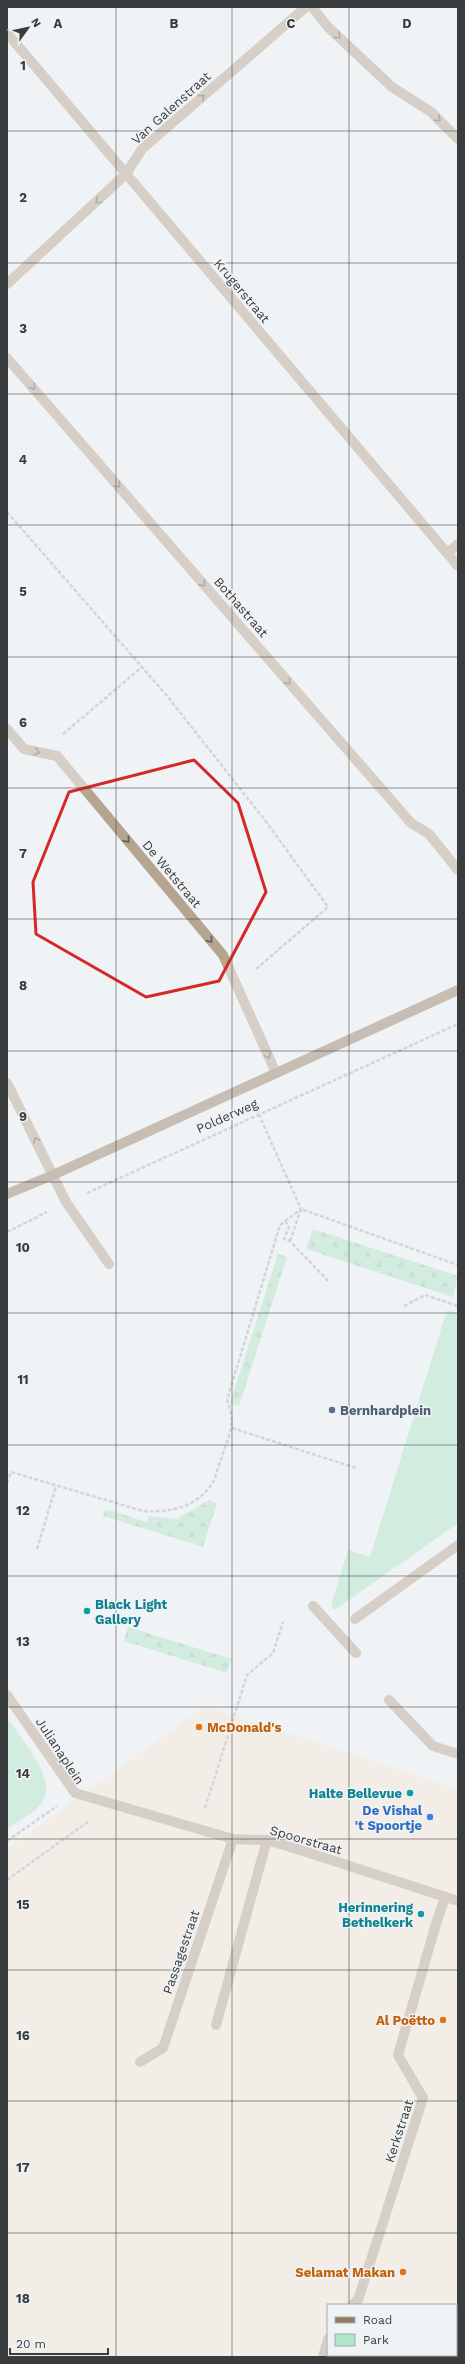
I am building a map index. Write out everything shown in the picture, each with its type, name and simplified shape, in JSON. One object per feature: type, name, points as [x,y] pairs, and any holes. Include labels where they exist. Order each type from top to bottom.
[{"type":"main road","name":"Polderweg","points":[[7,1198],[18,1191],[458,990]]},
{"type":"main road","name":"Polderweg","points":[[7,1194],[18,1191]]},
{"type":"street","name":"Van Galenstraat","points":[[7,284],[126,174],[142,149],[306,7]]},
{"type":"street","points":[[312,7],[328,27],[392,87],[430,112],[458,139]]},
{"type":"street","name":"Krugerstraat","points":[[7,33],[458,566]]},
{"type":"street","name":"Bothastraat","points":[[7,358],[411,823],[429,834],[458,870]]},
{"type":"street","points":[[448,553],[458,544]]},
{"type":"street","name":"De Wetstraat","points":[[7,729],[24,749],[57,756],[223,955],[276,1073]]},
{"type":"street","points":[[7,1083],[66,1202],[108,1264]]},
{"type":"street","points":[[355,1619],[458,1545]]},
{"type":"street","points":[[313,1606],[356,1653]]},
{"type":"street","name":"Julianaplein","points":[[7,1694],[75,1793]]},
{"type":"street","points":[[390,1700],[433,1746],[458,1754]]},
{"type":"street","name":"Spoorstraat","points":[[75,1793],[114,1803],[233,1839],[267,1840],[458,1901]]},
{"type":"street","name":"Passagestraat","points":[[140,2062],[162,2048],[233,1839]]},
{"type":"street","points":[[216,2025],[267,1840]]},
{"type":"street","name":"Kerkstraat","points":[[353,2304],[358,2300],[423,2098],[398,2055],[445,1897]]},
{"type":"street","points":[[323,2357],[327,2343]]},
{"type":"path","points":[[7,512],[142,667],[267,823],[328,907],[236,986]]},
{"type":"path","points":[[40,753],[142,667]]},
{"type":"path","name":"Polderweg","points":[[7,1232],[66,1202],[260,1116],[458,1024]]},
{"type":"path","points":[[246,1087],[301,1209],[290,1241]]},
{"type":"path","points":[[7,1483],[11,1472],[143,1511],[163,1512],[179,1508],[205,1492],[213,1480],[232,1428],[233,1418],[227,1400],[280,1225],[301,1209]]},
{"type":"path","points":[[301,1209],[458,1264]]},
{"type":"path","points":[[285,1221],[289,1226],[284,1239],[290,1241],[329,1282]]},
{"type":"path","points":[[404,1306],[425,1295],[458,1306]]},
{"type":"path","points":[[232,1428],[356,1468]]},
{"type":"path","points":[[37,1549],[56,1486]]},
{"type":"path","points":[[198,1828],[247,1675],[273,1653],[283,1622]]},
{"type":"path","name":"Julianaplein","points":[[7,1841],[75,1793]]},
{"type":"path","points":[[7,1880],[114,1803]]},
{"type":"highlighted area","points":[[194,760],[238,803],[266,892],[219,981],[146,997],[36,934],[33,882],[69,792]]},
{"type":"shaded area","points":[[205,1706],[458,1789],[458,2357],[7,2357],[7,1849]]},
{"type":"green space","points":[[313,1229],[458,1276],[453,1297],[306,1249]]},
{"type":"green space","points":[[278,1254],[287,1257],[239,1406],[230,1403]]},
{"type":"green space","points":[[447,1310],[458,1314],[458,1523],[335,1610],[331,1607],[332,1602],[348,1550],[370,1557]]},
{"type":"green space","points":[[209,1500],[217,1503],[203,1547],[103,1516],[105,1509],[147,1522],[149,1516],[176,1519]]},
{"type":"green space","points":[[128,1627],[232,1659],[227,1673],[124,1641]]},
{"type":"green space","points":[[7,1718],[35,1758],[45,1781],[46,1792],[43,1801],[36,1809],[7,1829]]},
{"type":"place","name":"Bernhardplein","points":[[332,1410]]},
{"type":"place","name":"Black Light Gallery","points":[[87,1611]]},
{"type":"place","name":"McDonald's","points":[[199,1727]]},
{"type":"place","name":"Halte Bellevue","points":[[410,1793]]},
{"type":"place","name":"De Vishal 't Spoortje","points":[[430,1817]]},
{"type":"place","name":"Herinnering Bethelkerk","points":[[421,1914]]},
{"type":"place","name":"Al Poëtto","points":[[443,2020]]},
{"type":"place","name":"Selamat Makan","points":[[403,2272]]}]
